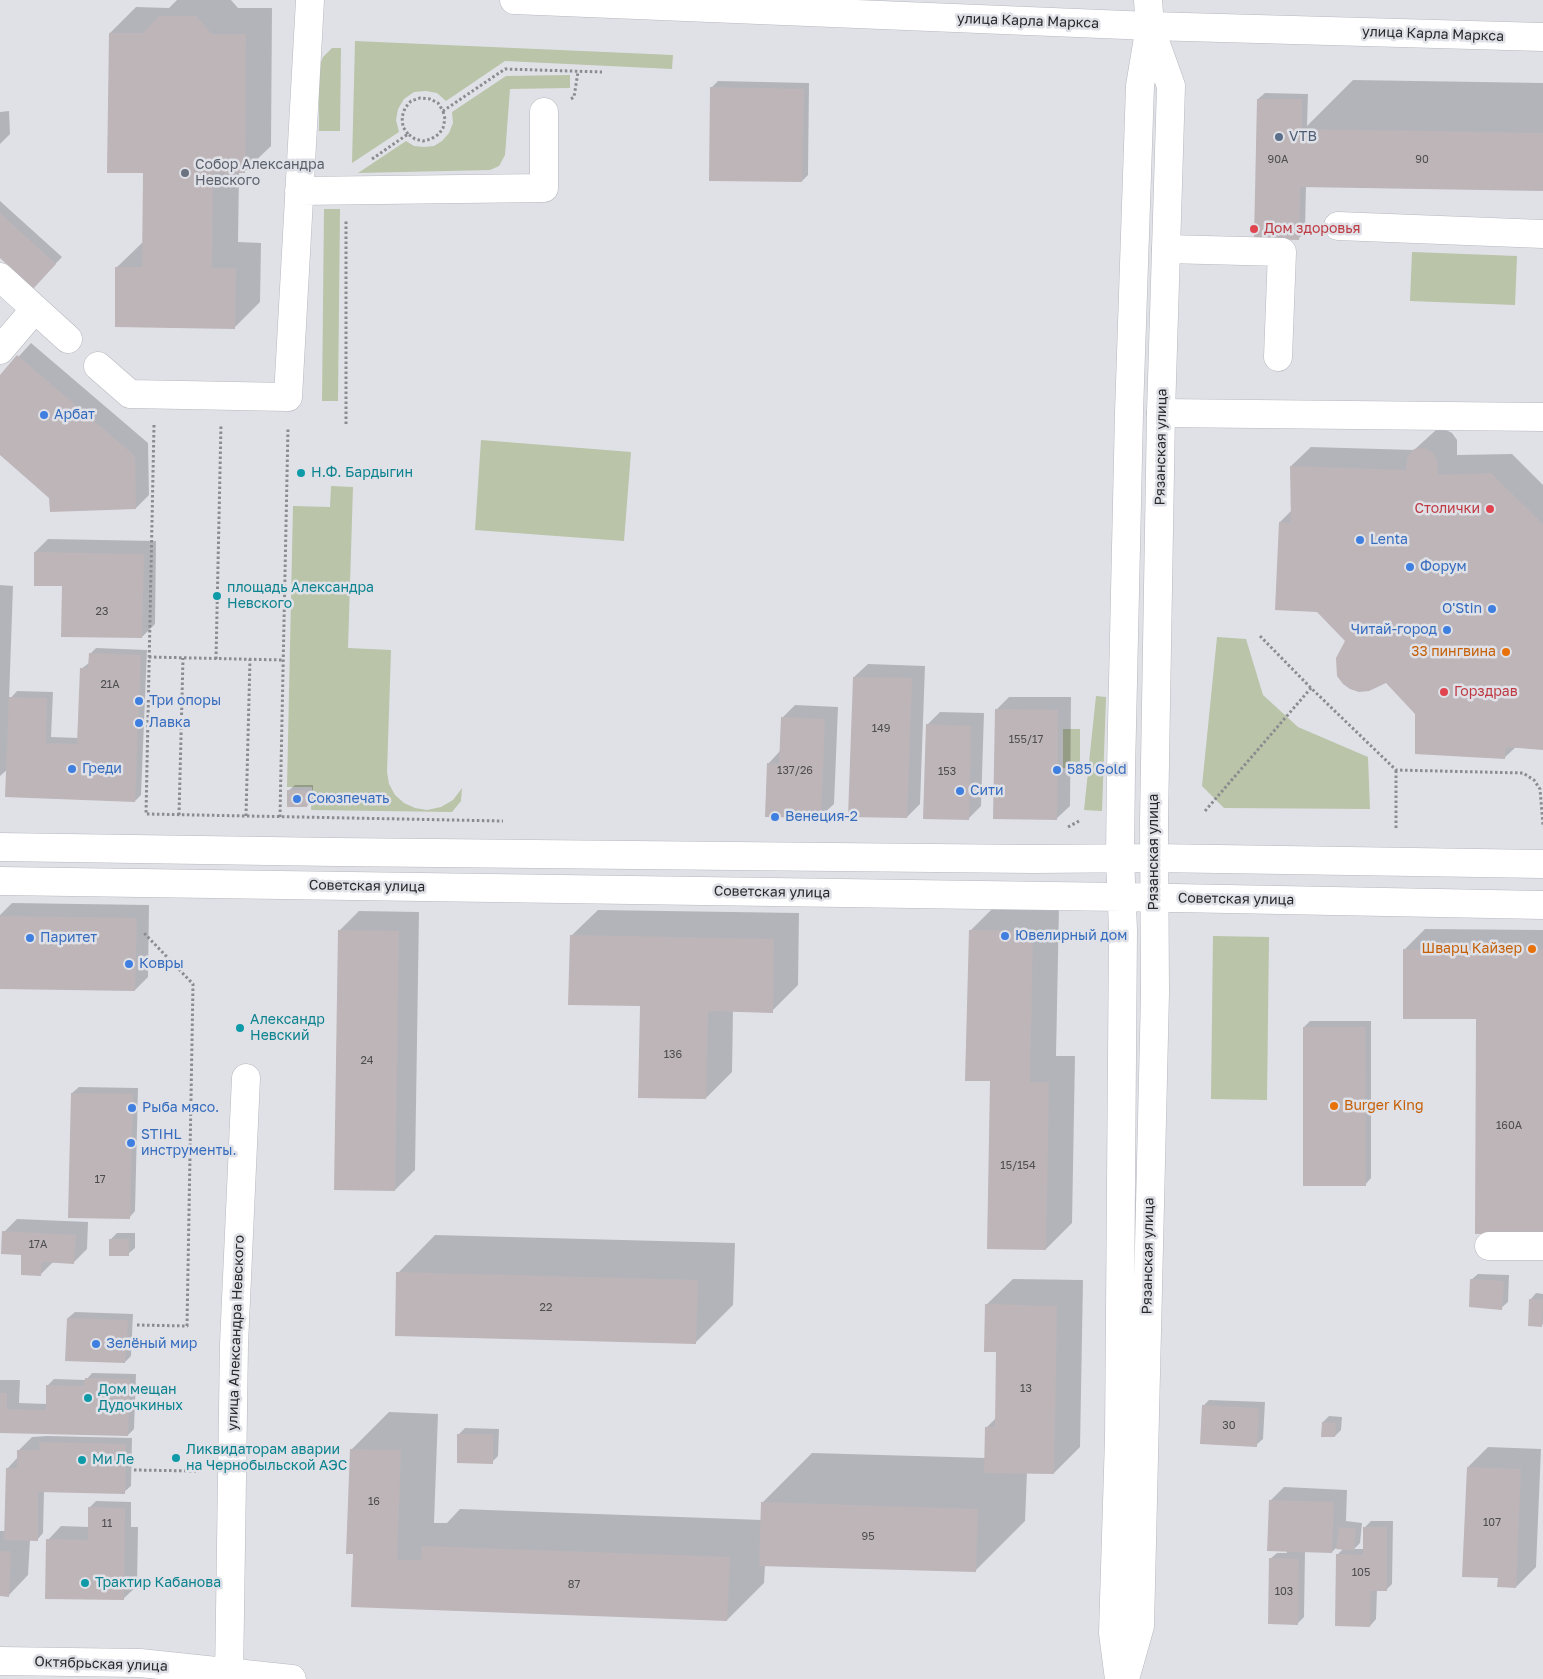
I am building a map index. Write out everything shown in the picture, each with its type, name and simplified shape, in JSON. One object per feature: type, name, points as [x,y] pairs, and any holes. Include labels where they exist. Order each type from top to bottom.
[{"type":"main road","points":[[98,366],[130,394],[288,397],[310,0]]},
{"type":"main road","name":"улица Карла Маркса","points":[[514,0],[1149,13],[1543,36]]},
{"type":"main road","name":"Рязанская улица","points":[[1125,1679],[1140,1626],[1155,994],[1153,858],[1161,413],[1171,86],[1149,13]]},
{"type":"main road","name":"Рязанская улица","points":[[1119,1679],[1113,1633],[1120,1438],[1123,930],[1120,858],[1121,770],[1129,423],[1140,86],[1149,13]]},
{"type":"main road","points":[[299,191],[544,188],[544,112]]},
{"type":"main road","points":[[1338,226],[1543,234]]},
{"type":"main road","points":[[1166,248],[1282,252],[1278,357]]},
{"type":"main road","points":[[0,277],[68,339]]},
{"type":"main road","points":[[0,350],[35,309]]},
{"type":"main road","points":[[1161,413],[1543,417]]},
{"type":"main road","points":[[0,847],[1033,859],[1153,858],[1543,864]]},
{"type":"main road","name":"Советская улица","points":[[0,881],[1122,896],[1543,905]]},
{"type":"main road","name":"улица Александра Невского","points":[[229,1676],[234,1344],[246,1078]]},
{"type":"main road","points":[[1489,1246],[1543,1246]]},
{"type":"main road","name":"Октябрьская улица","points":[[0,1661],[140,1663],[229,1676],[292,1679]]},
{"type":"path","points":[[443,111],[505,70],[602,72]]},
{"type":"path","points":[[420,98],[430,98],[438,103],[445,119],[443,128],[438,134],[431,139],[423,141],[415,139],[408,134],[403,127],[402,117],[405,108],[411,101],[420,98]]},
{"type":"path","points":[[346,424],[346,176],[408,134]]},
{"type":"path","points":[[155,395],[146,814],[280,817],[288,397]]},
{"type":"path","points":[[216,659],[222,396]]},
{"type":"path","points":[[1260,636],[1396,770],[1523,773],[1534,780],[1540,789],[1543,825]]},
{"type":"path","points":[[149,657],[283,660]]},
{"type":"path","points":[[179,815],[183,658]]},
{"type":"path","points":[[246,816],[250,659]]},
{"type":"path","points":[[1205,811],[1311,688]]},
{"type":"path","points":[[1396,770],[1396,828]]},
{"type":"path","points":[[137,1325],[187,1326],[193,984],[144,933]]},
{"type":"path","points":[[134,1470],[196,1471]]},
{"type":"green space","points":[[355,41],[673,55],[672,69],[505,61],[446,101],[437,93],[426,91],[414,92],[404,99],[398,109],[396,120],[399,132],[352,163]]},
{"type":"green space","points":[[332,48],[341,48],[340,131],[319,131],[319,67],[323,57]]},
{"type":"green space","points":[[570,75],[570,88],[510,89],[505,155],[499,166],[490,170],[358,173],[406,141],[414,146],[424,147],[434,146],[442,141],[449,133],[453,123],[452,112],[506,76]]},
{"type":"green space","points":[[324,209],[340,209],[338,401],[322,401]]},
{"type":"green space","points":[[1412,252],[1517,256],[1515,305],[1410,301]]},
{"type":"green space","points":[[481,440],[631,452],[624,541],[475,530]]},
{"type":"green space","points":[[331,486],[353,487],[348,648],[391,650],[387,772],[389,784],[395,795],[404,803],[415,808],[427,810],[441,807],[453,800],[462,788],[461,801],[452,812],[311,810],[312,787],[287,787],[293,506],[330,507]]},
{"type":"green space","points":[[1217,637],[1246,639],[1263,695],[1298,727],[1368,757],[1370,809],[1224,808],[1202,786]]},
{"type":"green space","points":[[1096,696],[1106,697],[1102,811],[1084,810]]},
{"type":"green space","points":[[1063,729],[1080,729],[1080,768],[1063,768]]},
{"type":"green space","points":[[1213,936],[1269,937],[1267,1100],[1211,1099]]},
{"type":"building","name":"Собор Александра Невского","points":[[159,16],[196,16],[212,34],[246,34],[245,173],[213,173],[212,268],[236,268],[235,329],[115,327],[115,267],[142,267],[143,173],[107,173],[109,33],[143,33]]},
{"type":"building","points":[[710,87],[804,89],[802,182],[709,181]]},
{"type":"building","points":[[1257,99],[1302,99],[1302,129],[1543,133],[1543,191],[1300,187],[1299,240],[1254,239]]},
{"type":"building","points":[[0,213],[56,264],[33,289],[0,258]]},
{"type":"building","name":"Арбат","points":[[17,355],[135,456],[136,509],[50,512],[49,498],[0,455],[0,375]]},
{"type":"building","name":"Форум","points":[[1422,448],[1433,453],[1437,460],[1438,475],[1491,473],[1543,524],[1543,750],[1506,747],[1505,759],[1415,754],[1415,714],[1386,683],[1369,691],[1359,692],[1343,684],[1337,676],[1336,658],[1345,641],[1317,612],[1275,610],[1279,522],[1291,523],[1290,466],[1406,470],[1409,454],[1414,449]]},
{"type":"building","points":[[34,552],[144,554],[142,638],[61,637],[62,586],[34,586]]},
{"type":"building","name":"Греди","points":[[89,653],[141,655],[135,802],[5,797],[9,697],[47,698],[46,743],[77,744],[80,668],[88,668]]},
{"type":"building","points":[[853,677],[912,678],[907,818],[848,817]]},
{"type":"building","points":[[995,709],[1058,710],[1057,820],[993,819]]},
{"type":"building","points":[[781,717],[825,719],[821,818],[765,817],[767,763],[779,764]]},
{"type":"building","points":[[926,724],[971,726],[969,820],[923,819]]},
{"type":"building","name":"Союзпечать","points":[[287,790],[308,791],[307,807],[287,807]]},
{"type":"building","points":[[0,916],[137,918],[135,991],[0,989]]},
{"type":"building","points":[[338,930],[399,931],[395,1191],[334,1190]]},
{"type":"building","points":[[969,930],[1033,931],[1030,1082],[1049,1082],[1046,1250],[987,1249],[990,1081],[965,1081]]},
{"type":"building","points":[[570,935],[774,939],[773,1013],[708,1011],[706,1099],[638,1098],[640,1006],[568,1005]]},
{"type":"building","points":[[1403,949],[1543,950],[1543,1234],[1475,1234],[1476,1019],[1403,1019]]},
{"type":"building","name":"Burger King","points":[[1303,1027],[1365,1027],[1366,1186],[1303,1186]]},
{"type":"building","points":[[71,1093],[133,1094],[130,1219],[68,1218]]},
{"type":"building","points":[[2,1231],[76,1235],[74,1264],[42,1262],[41,1276],[21,1275],[21,1255],[1,1254]]},
{"type":"building","points":[[109,1239],[129,1239],[129,1256],[109,1256]]},
{"type":"building","points":[[396,1272],[698,1280],[696,1344],[395,1336]]},
{"type":"building","points":[[1470,1279],[1504,1281],[1502,1310],[1469,1307]]},
{"type":"building","points":[[1529,1299],[1543,1300],[1542,1327],[1528,1326]]},
{"type":"building","points":[[985,1304],[1057,1306],[1054,1474],[984,1473],[985,1427],[995,1427],[996,1352],[984,1352]]},
{"type":"building","name":"Зелёный мир","points":[[67,1318],[128,1320],[125,1363],[65,1361]]},
{"type":"building","name":"Дом мещан Дудочкиных","points":[[85,1378],[130,1379],[128,1436],[0,1433],[0,1393],[7,1393],[7,1409],[46,1410],[46,1385],[84,1386]]},
{"type":"building","points":[[1202,1405],[1259,1408],[1257,1447],[1200,1444]]},
{"type":"building","points":[[1322,1422],[1336,1423],[1335,1437],[1321,1437]]},
{"type":"building","points":[[457,1434],[493,1434],[493,1464],[457,1463]]},
{"type":"building","name":"Ми Ле","points":[[39,1442],[126,1444],[125,1494],[38,1492],[38,1541],[4,1540],[6,1468],[17,1468],[17,1450],[39,1450]]},
{"type":"building","points":[[350,1449],[401,1450],[397,1560],[421,1560],[422,1546],[730,1557],[727,1621],[351,1607],[353,1554],[346,1554]]},
{"type":"building","points":[[1467,1467],[1521,1469],[1516,1588],[1497,1587],[1498,1578],[1462,1577]]},
{"type":"building","points":[[1269,1500],[1334,1502],[1332,1553],[1267,1551]]},
{"type":"building","points":[[761,1502],[978,1509],[976,1572],[759,1566]]},
{"type":"building","name":"Трактир Кабанова","points":[[88,1507],[125,1508],[124,1600],[45,1599],[46,1539],[88,1540]]},
{"type":"building","points":[[1339,1527],[1356,1529],[1354,1551],[1336,1549]]},
{"type":"building","points":[[1363,1527],[1387,1527],[1387,1591],[1371,1591],[1370,1627],[1335,1626],[1336,1554],[1363,1555]]},
{"type":"building","points":[[0,1551],[11,1551],[9,1597],[0,1596]]},
{"type":"building","points":[[1269,1558],[1299,1559],[1298,1625],[1268,1624]]},
{"type":"place","name":"VTB","points":[[1279,137]]},
{"type":"place","name":"Собор Александра Невского","points":[[185,173]]},
{"type":"place","name":"Дом здоровья","points":[[1254,229]]},
{"type":"place","name":"Арбат","points":[[44,415]]},
{"type":"place","name":"Н.Ф. Бардыгин","points":[[301,473]]},
{"type":"place","name":"Столички","points":[[1490,509]]},
{"type":"place","name":"Lenta","points":[[1360,540]]},
{"type":"place","name":"Форум","points":[[1410,567]]},
{"type":"place","name":"площадь Александра Невского","points":[[217,596]]},
{"type":"place","name":"O'Stin","points":[[1492,609]]},
{"type":"place","name":"Читай-город","points":[[1447,630]]},
{"type":"place","name":"33 пингвина","points":[[1506,652]]},
{"type":"place","name":"Горздрав","points":[[1444,692]]},
{"type":"place","name":"Три опоры","points":[[139,701]]},
{"type":"place","name":"Лавка","points":[[139,723]]},
{"type":"place","name":"Греди","points":[[72,769]]},
{"type":"place","name":"585 Gold","points":[[1057,770]]},
{"type":"place","name":"Сити","points":[[960,791]]},
{"type":"place","name":"Союзпечать","points":[[297,799]]},
{"type":"place","name":"Венеция-2","points":[[775,817]]},
{"type":"place","name":"Ювелирный дом","points":[[1005,936]]},
{"type":"place","name":"Паритет","points":[[30,938]]},
{"type":"place","name":"Шварц Кайзер","points":[[1532,949]]},
{"type":"place","name":"Ковры","points":[[129,964]]},
{"type":"place","name":"Александр Невский","points":[[240,1028]]},
{"type":"place","name":"Burger King","points":[[1334,1106]]},
{"type":"place","name":"Рыба мясо.","points":[[132,1108]]},
{"type":"place","name":"STIHL инструменты.","points":[[131,1143]]},
{"type":"place","name":"Зелёный мир","points":[[96,1344]]},
{"type":"place","name":"Дом мещан Дудочкиных","points":[[88,1398]]},
{"type":"place","name":"Ликвидаторам аварии на Чернобыльской АЭС","points":[[176,1458]]},
{"type":"place","name":"Ми Ле","points":[[82,1460]]},
{"type":"place","name":"Трактир Кабанова","points":[[85,1583]]}]
